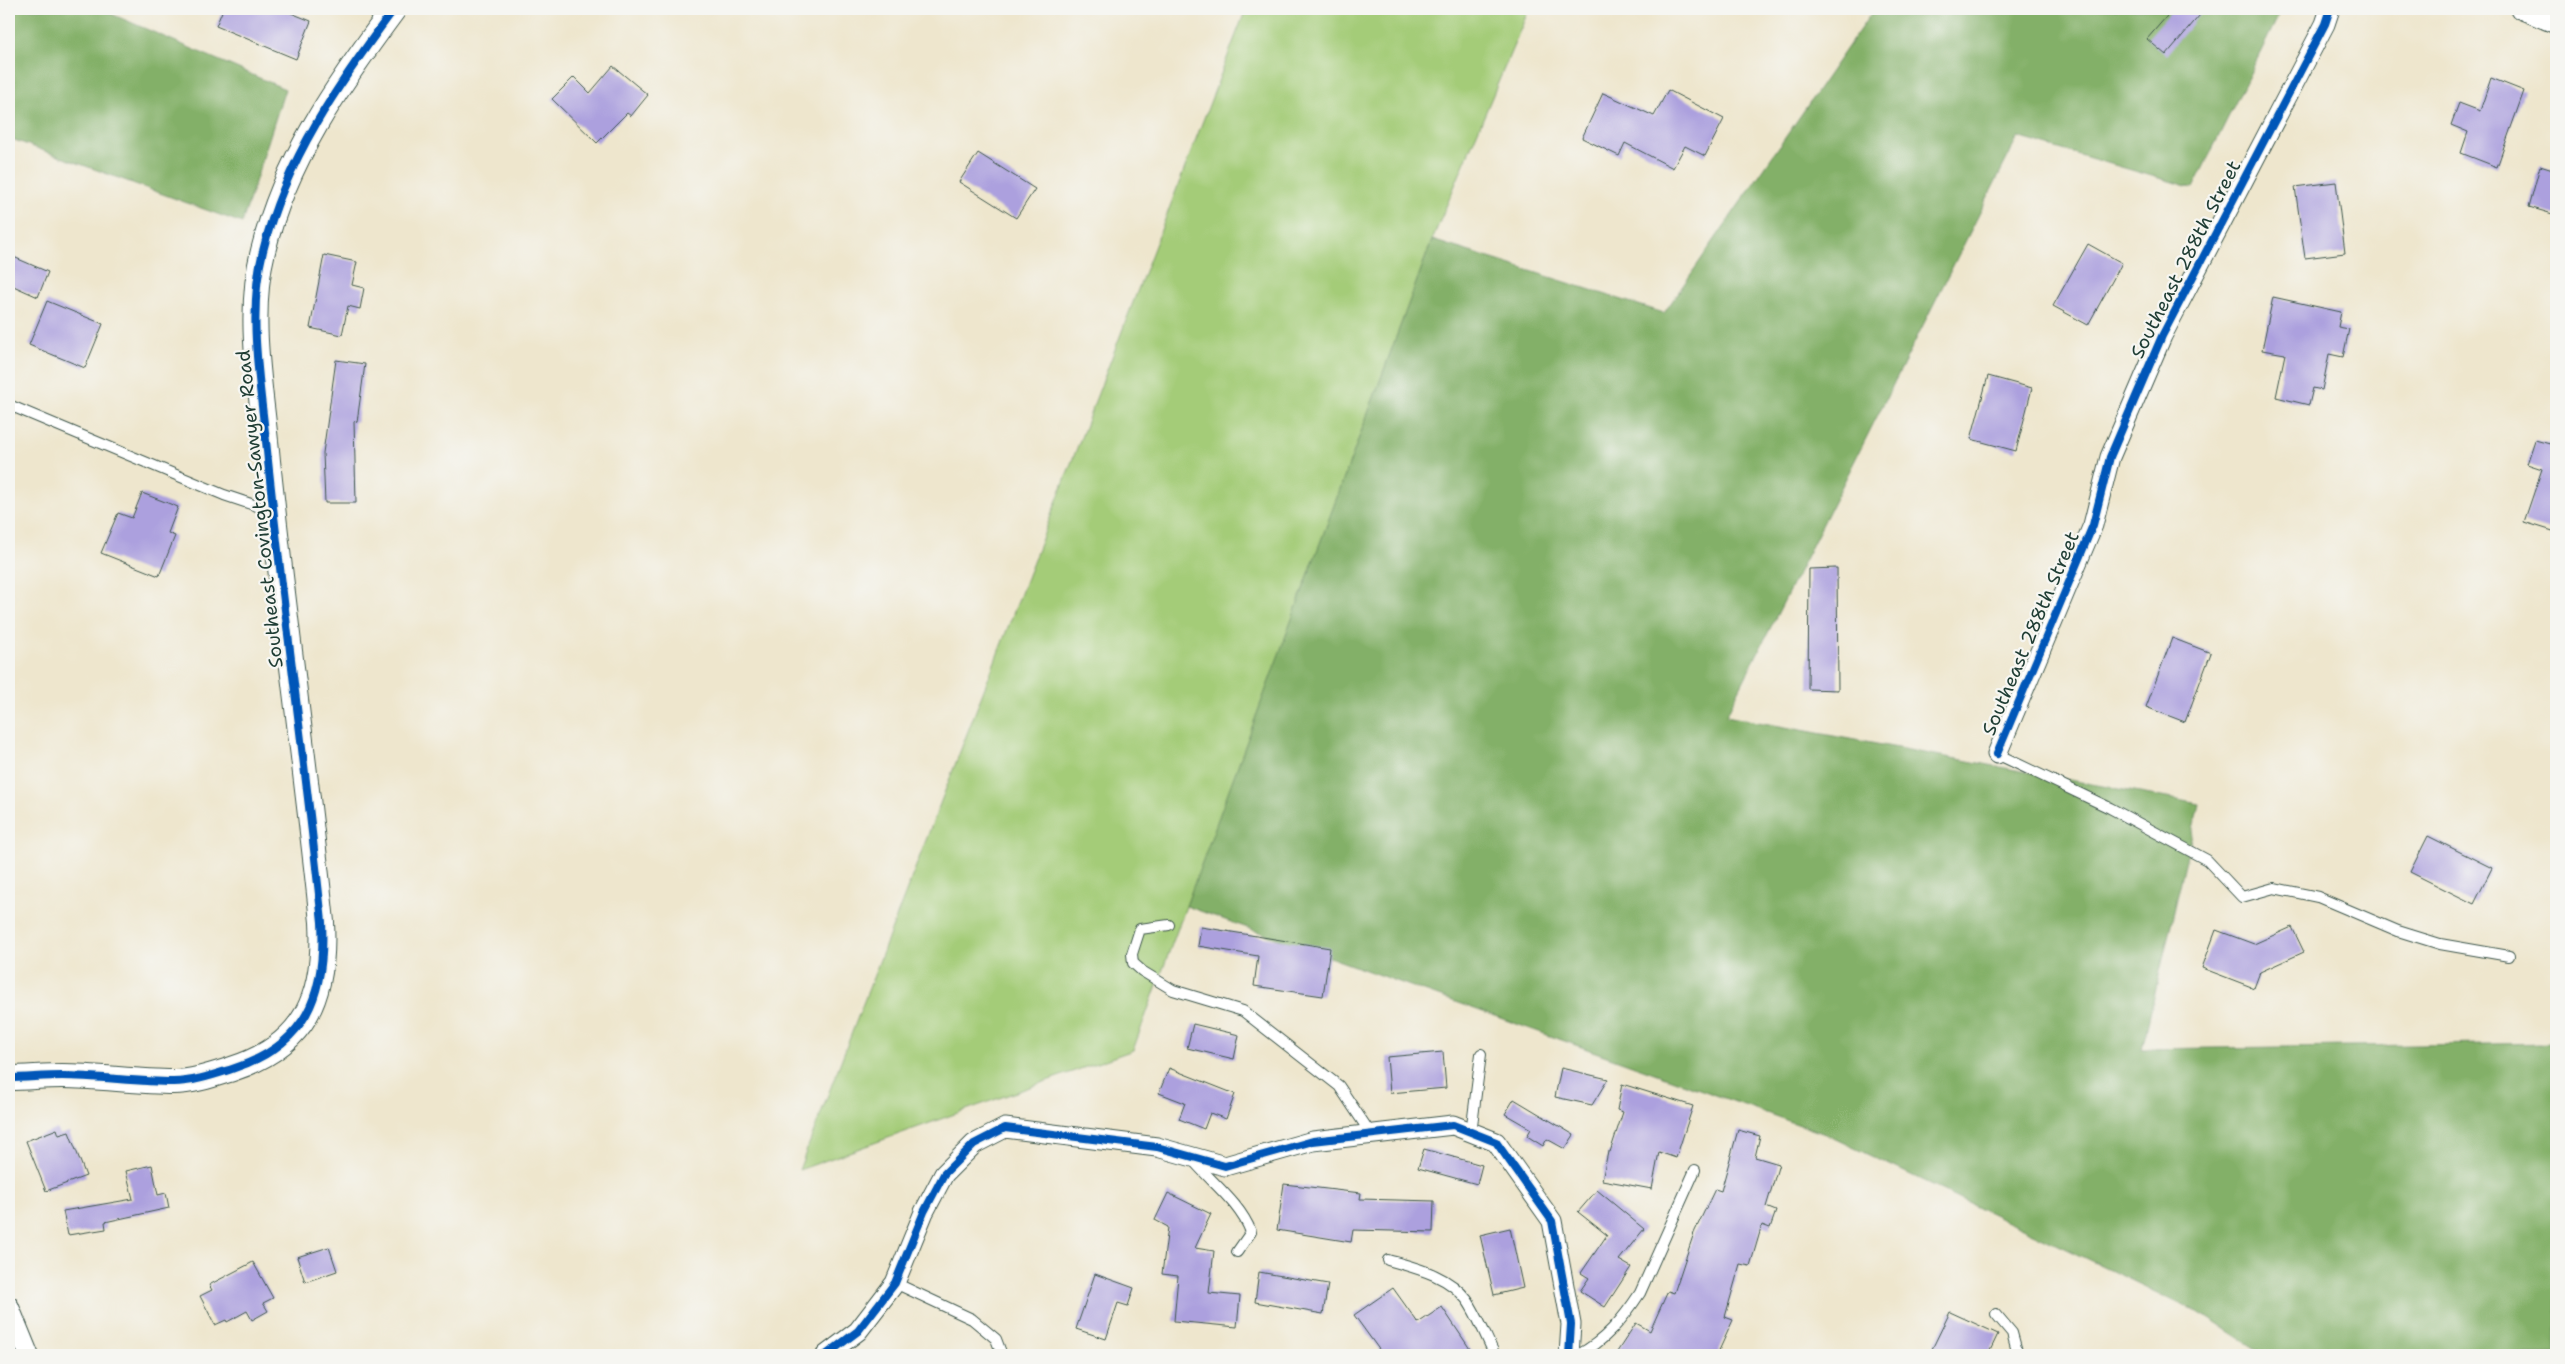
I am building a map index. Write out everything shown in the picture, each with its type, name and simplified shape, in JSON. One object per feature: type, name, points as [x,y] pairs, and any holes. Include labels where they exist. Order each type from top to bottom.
[{"type":"street","name":"Southeast Covington-Sawyer Road","points":[[9,1078],[62,1076],[174,1082],[208,1077],[257,1061],[278,1049],[296,1030],[312,1004],[320,981],[324,948],[322,922],[274,512],[258,351],[256,311],[262,254],[286,180],[303,145],[332,97],[394,9]]},
{"type":"street","name":"Southeast 288th Street","points":[[1997,754],[2093,525],[2110,457],[2162,336],[2325,24],[2330,9]]},
{"type":"street","points":[[2520,9],[2556,24]]},
{"type":"street","points":[[826,1355],[858,1331],[895,1283],[924,1212],[944,1174],[974,1144],[1005,1128],[1157,1147],[1225,1166],[1314,1141],[1453,1125],[1496,1142],[1552,1220],[1571,1324],[1569,1355]]},
{"type":"street","points":[[9,1306],[29,1355]]},
{"type":"lane","points":[[9,405],[224,495],[274,512]]},
{"type":"lane","points":[[1997,754],[2110,808],[2207,860],[2242,897],[2274,888],[2318,897],[2398,931],[2440,944],[2509,956]]},
{"type":"lane","points":[[1169,925],[1140,929],[1136,938],[1133,963],[1142,971],[1173,990],[1243,1011],[1339,1086],[1371,1134]]},
{"type":"lane","points":[[1471,1133],[1481,1054]]},
{"type":"lane","points":[[1189,1156],[1234,1203],[1247,1222],[1251,1232],[1237,1252]]},
{"type":"lane","points":[[1578,1355],[1605,1337],[1640,1293],[1695,1170]]},
{"type":"lane","points":[[1388,1260],[1437,1276],[1458,1290],[1467,1300],[1496,1355]]},
{"type":"lane","points":[[895,1283],[972,1318],[996,1339],[1002,1355]]},
{"type":"lane","points":[[1996,1314],[2012,1333],[2018,1355]]},
{"type":"green space","points":[[9,9],[100,9],[285,89],[242,223],[9,138]]},
{"type":"green space","points":[[1246,9],[1529,9],[1432,240],[1133,1050],[799,1170]]},
{"type":"green space","points":[[1874,9],[2282,9],[2193,188],[2018,137],[1726,716],[2199,804],[2142,1049],[2556,1043],[2556,1355],[2265,1355],[2198,1312],[1825,1134],[1186,906],[1432,240],[1664,313]]},
{"type":"building","points":[[223,9],[281,9],[311,21],[296,59],[216,26]]},
{"type":"building","points":[[2173,9],[2205,9],[2166,55],[2147,39]]},
{"type":"building","points":[[613,66],[648,95],[631,116],[627,113],[597,143],[552,99],[574,77],[590,93]]},
{"type":"building","points":[[2491,78],[2524,91],[2497,167],[2461,153],[2468,132],[2451,125],[2459,103],[2480,111]]},
{"type":"building","points":[[1668,90],[1724,119],[1705,156],[1685,146],[1673,168],[1625,143],[1619,156],[1582,138],[1603,93],[1654,116]]},
{"type":"building","points":[[978,153],[1035,189],[1016,218],[959,182]]},
{"type":"building","points":[[2540,166],[2556,171],[2556,215],[2529,207]]},
{"type":"building","points":[[2336,182],[2345,253],[2305,258],[2295,187]]},
{"type":"building","points":[[2088,244],[2122,263],[2088,325],[2053,306]]},
{"type":"building","points":[[9,255],[48,272],[38,297],[9,284]]},
{"type":"building","points":[[324,255],[357,262],[352,285],[364,288],[360,309],[348,306],[342,335],[310,328]]},
{"type":"building","points":[[2273,297],[2341,312],[2338,327],[2349,329],[2343,357],[2329,354],[2322,390],[2313,388],[2309,405],[2276,397],[2285,354],[2262,350]]},
{"type":"building","points":[[47,301],[103,324],[85,368],[29,345]]},
{"type":"building","points":[[336,360],[365,364],[357,422],[354,421],[356,503],[325,503],[323,453]]},
{"type":"building","points":[[1988,376],[2032,388],[2016,451],[1971,439]]},
{"type":"building","points":[[2553,435],[2556,436],[2556,532],[2524,522],[2542,469],[2527,464],[2535,440],[2550,444]]},
{"type":"building","points":[[142,493],[178,507],[168,533],[175,536],[159,576],[101,553],[118,513],[132,518]]},
{"type":"building","points":[[1837,568],[1838,690],[1808,689],[1809,569]]},
{"type":"building","points":[[2172,638],[2211,653],[2185,722],[2146,707]]},
{"type":"building","points":[[2428,836],[2492,868],[2474,904],[2410,872]]},
{"type":"building","points":[[1201,927],[1330,948],[1323,996],[1254,986],[1258,956],[1198,946]]},
{"type":"building","points":[[2292,927],[2304,952],[2260,972],[2254,988],[2202,968],[2216,930],[2254,944]]},
{"type":"building","points":[[1193,1024],[1239,1035],[1234,1059],[1187,1048]]},
{"type":"building","points":[[1443,1052],[1446,1088],[1390,1093],[1387,1057]]},
{"type":"building","points":[[1169,1068],[1235,1094],[1226,1119],[1210,1113],[1204,1129],[1179,1119],[1185,1103],[1159,1093]]},
{"type":"building","points":[[1561,1068],[1608,1079],[1592,1105],[1555,1097]]},
{"type":"building","points":[[1622,1084],[1693,1106],[1676,1158],[1659,1152],[1652,1189],[1602,1180],[1608,1152],[1610,1152],[1623,1112],[1617,1110]]},
{"type":"building","points":[[1514,1099],[1574,1135],[1565,1149],[1547,1139],[1543,1146],[1527,1136],[1531,1129],[1505,1114]]},
{"type":"building","points":[[57,1129],[59,1135],[69,1132],[86,1176],[46,1191],[26,1141]]},
{"type":"building","points":[[1738,1130],[1760,1136],[1755,1157],[1779,1164],[1766,1207],[1776,1211],[1770,1228],[1762,1225],[1750,1266],[1740,1264],[1725,1317],[1733,1320],[1717,1355],[1615,1355],[1636,1323],[1650,1331],[1668,1291],[1674,1293],[1694,1233],[1715,1189],[1721,1191]]},
{"type":"building","points":[[1424,1149],[1482,1165],[1477,1184],[1418,1168]]},
{"type":"building","points":[[152,1165],[158,1195],[166,1193],[169,1208],[105,1222],[106,1229],[68,1235],[63,1211],[133,1199],[126,1171]]},
{"type":"building","points":[[1284,1184],[1361,1193],[1360,1199],[1434,1201],[1433,1232],[1353,1230],[1351,1242],[1277,1230]]},
{"type":"building","points":[[1597,1190],[1644,1229],[1619,1260],[1631,1267],[1605,1307],[1580,1291],[1589,1278],[1581,1273],[1607,1235],[1578,1212]]},
{"type":"building","points":[[1168,1193],[1211,1214],[1195,1248],[1214,1251],[1209,1293],[1240,1296],[1237,1327],[1174,1321],[1178,1276],[1162,1274],[1168,1227],[1155,1220]]},
{"type":"building","points":[[1510,1228],[1523,1288],[1494,1295],[1480,1235]]},
{"type":"building","points":[[329,1247],[337,1271],[305,1282],[297,1257]]},
{"type":"building","points":[[253,1262],[273,1298],[263,1303],[268,1311],[252,1320],[247,1311],[227,1322],[226,1320],[215,1325],[200,1296],[212,1290],[209,1285]]},
{"type":"building","points":[[1259,1272],[1328,1284],[1323,1314],[1255,1302]]},
{"type":"building","points":[[1095,1274],[1134,1288],[1128,1306],[1118,1303],[1106,1339],[1076,1329]]},
{"type":"building","points":[[1393,1288],[1418,1323],[1442,1307],[1474,1355],[1383,1355],[1354,1315]]},
{"type":"building","points":[[1950,1312],[1998,1334],[1988,1355],[1945,1355],[1932,1349]]},
{"type":"cycle path","points":[[9,1078],[76,1076],[173,1082],[210,1076],[257,1059],[278,1046],[294,1031],[306,1014],[315,995],[320,973],[322,922],[259,382],[256,329],[258,276],[273,218],[285,185],[300,154],[334,94],[394,9]]},
{"type":"cycle path","points":[[1997,754],[2093,525],[2110,457],[2162,336],[2325,24],[2330,9]]},
{"type":"cycle path","points":[[826,1355],[858,1331],[895,1283],[924,1212],[944,1174],[974,1144],[1005,1128],[1157,1147],[1225,1166],[1313,1141],[1453,1125],[1496,1142],[1552,1221],[1571,1324],[1569,1355]]}]
